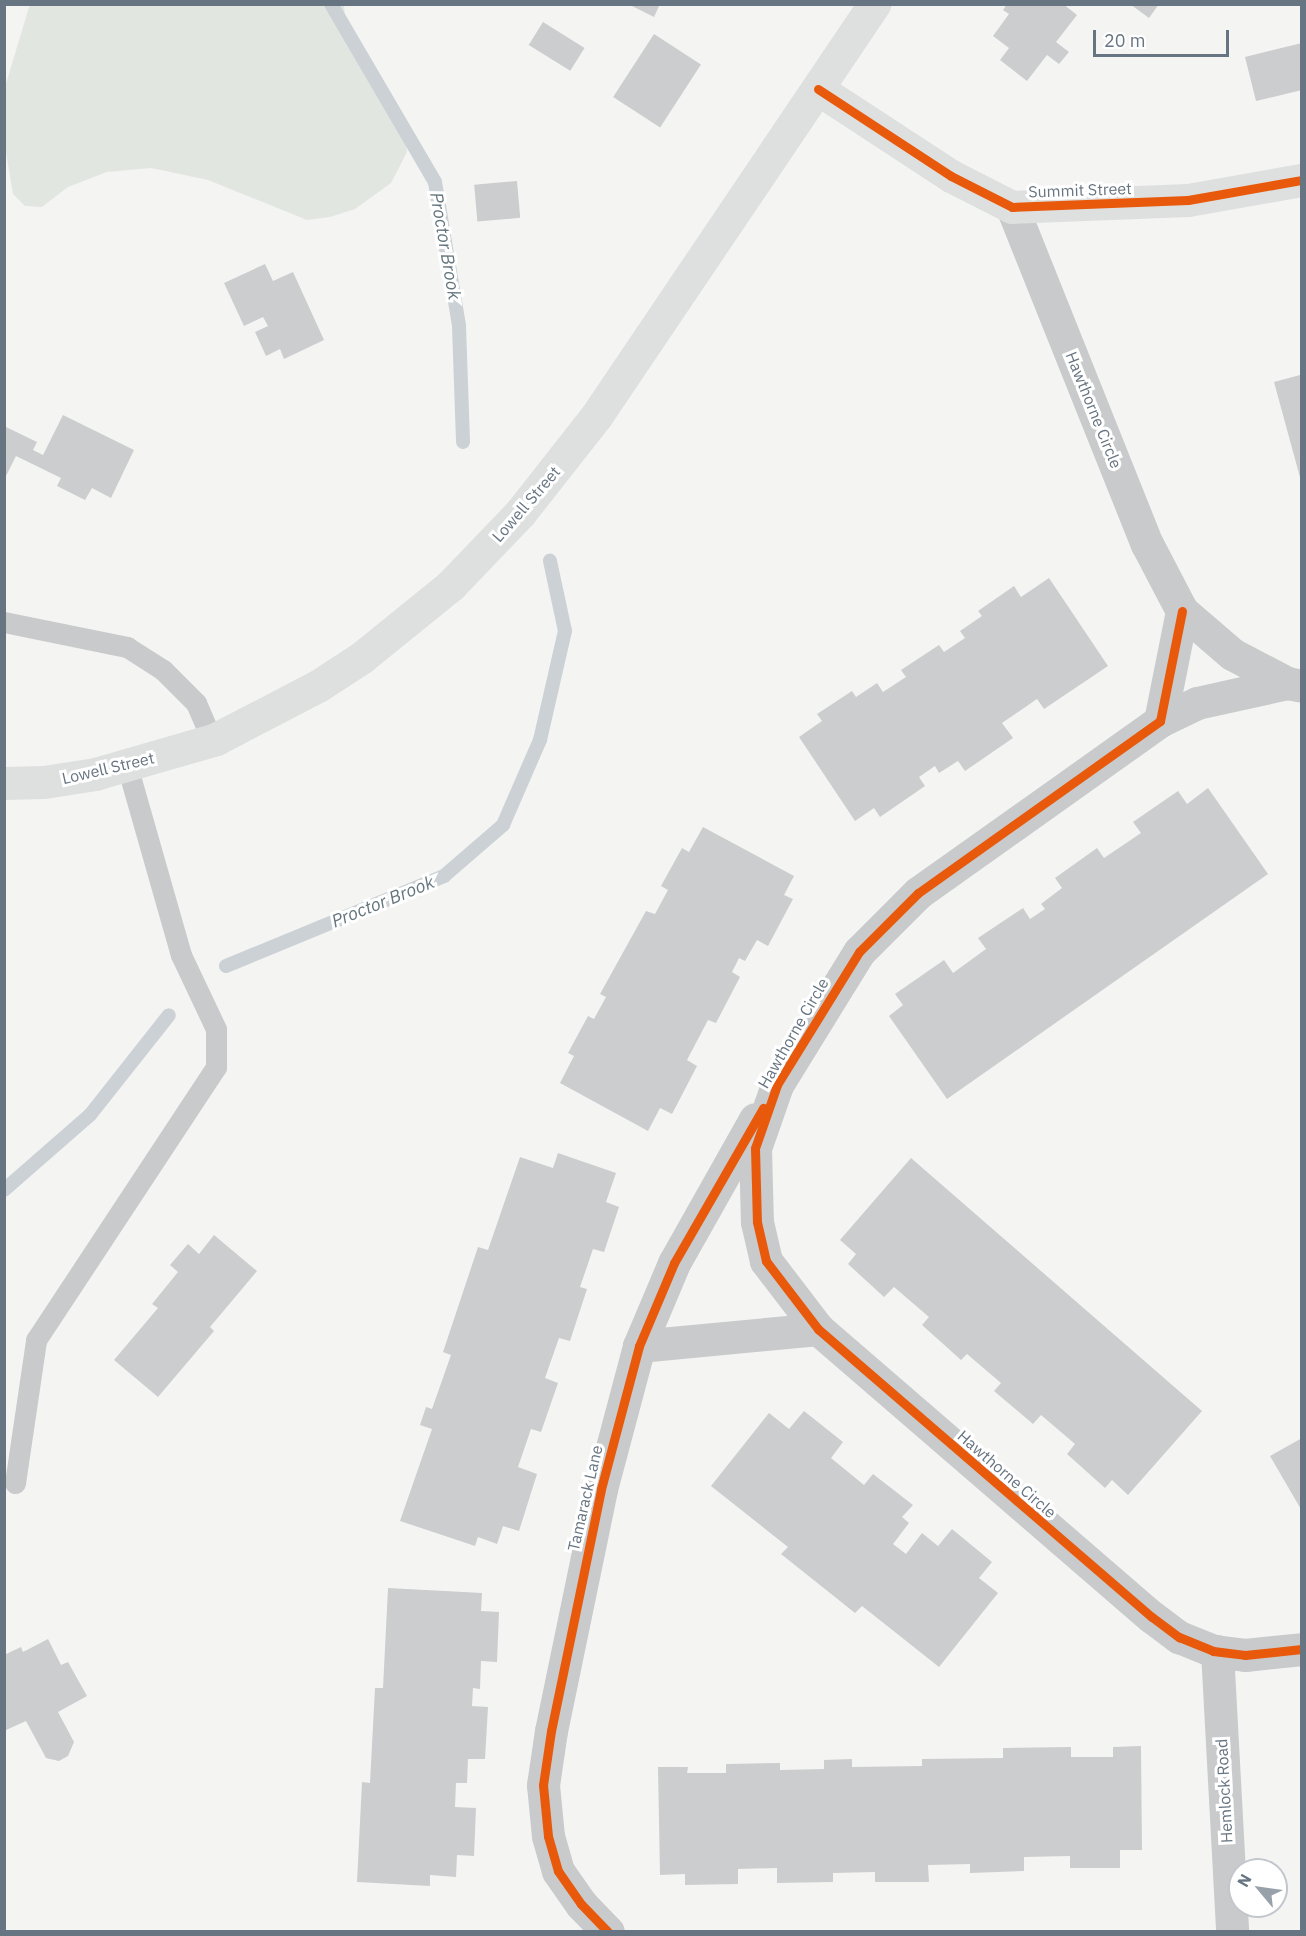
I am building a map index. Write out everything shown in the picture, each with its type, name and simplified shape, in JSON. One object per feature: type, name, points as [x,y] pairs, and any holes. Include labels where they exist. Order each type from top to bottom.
[{"type":"main road","name":"Lowell Street","points":[[4,783],[44,782],[127,765],[212,740],[318,686],[361,658],[483,554],[597,415],[874,4]]},
{"type":"main road","name":"Summit Street","points":[[818,89],[951,176],[1012,207],[1188,200],[1302,180]]},
{"type":"street","name":"Hawthorne Circle","points":[[1012,207],[1148,544],[1182,610],[1232,654],[1294,684]]},
{"type":"street","points":[[1160,721],[1182,610]]},
{"type":"street","name":"Hawthorne Circle","points":[[1294,684],[1197,703],[1160,721],[918,893],[885,923],[830,996],[777,1084],[755,1148],[757,1222],[766,1261],[818,1329],[1152,1617],[1179,1637],[1217,1651],[1245,1655],[1302,1649]]},
{"type":"street","name":"Tamarack Lane","points":[[608,1932],[581,1904],[558,1871],[548,1836],[543,1785],[551,1731],[601,1490],[639,1346],[674,1263],[777,1084]]},
{"type":"street","points":[[639,1346],[818,1329]]},
{"type":"street","name":"Hemlock Road","points":[[1217,1651],[1232,1932]]},
{"type":"lane","points":[[4,622],[127,647],[163,670],[196,703],[212,740]]},
{"type":"lane","points":[[15,1483],[36,1340],[216,1067],[216,1029],[181,955],[127,765]]},
{"type":"shaded area","points":[[30,4],[344,5],[345,19],[405,130],[407,152],[391,183],[355,209],[330,217],[307,220],[208,180],[151,168],[107,172],[68,187],[42,207],[25,206],[13,194],[5,147],[5,87]]},
{"type":"building","points":[[628,4],[660,4],[654,17]]},
{"type":"building","points":[[1007,4],[1063,4],[1077,15],[1056,42],[1069,52],[1059,64],[1047,55],[1027,81],[1000,60],[1009,48],[993,36],[1009,14],[1003,10]]},
{"type":"building","points":[[1130,4],[1159,4],[1149,18]]},
{"type":"building","points":[[543,22],[585,48],[570,71],[529,45]]},
{"type":"building","points":[[654,34],[701,64],[660,127],[613,97]]},
{"type":"building","points":[[1302,43],[1302,90],[1256,101],[1245,57]]},
{"type":"building","points":[[517,181],[520,218],[477,222],[474,185]]},
{"type":"building","points":[[265,264],[273,281],[293,272],[324,340],[284,359],[280,349],[266,356],[255,332],[268,326],[263,317],[244,326],[224,283]]},
{"type":"building","points":[[1300,375],[1302,381],[1301,481],[1274,382]]},
{"type":"building","points":[[63,415],[134,450],[111,498],[92,488],[85,500],[57,486],[61,478],[16,456],[4,480],[4,426],[37,442],[33,450],[43,455]]},
{"type":"building","points":[[1049,578],[1108,666],[1044,709],[1037,699],[1002,723],[1013,738],[965,771],[958,761],[939,773],[935,766],[919,777],[925,786],[880,817],[874,808],[855,821],[799,737],[822,721],[817,714],[852,691],[856,697],[877,683],[883,692],[906,677],[901,670],[939,645],[944,652],[965,638],[960,631],[982,616],[978,611],[1014,586],[1021,597]]},
{"type":"building","points":[[1208,788],[1268,874],[947,1099],[889,1016],[903,1005],[895,994],[944,960],[953,973],[986,949],[978,938],[1023,908],[1030,919],[1045,909],[1041,904],[1062,888],[1055,878],[1097,848],[1104,858],[1141,833],[1133,822],[1178,791],[1187,804]]},
{"type":"building","points":[[703,827],[794,876],[784,895],[793,899],[768,946],[757,940],[745,961],[739,958],[732,972],[740,977],[716,1023],[708,1020],[687,1060],[697,1066],[672,1114],[660,1108],[648,1131],[560,1083],[574,1056],[568,1053],[588,1016],[594,1019],[606,997],[600,994],[646,911],[655,914],[668,890],[661,886],[682,848],[689,852]]},
{"type":"building","points":[[558,1153],[616,1173],[606,1202],[619,1207],[604,1252],[593,1249],[580,1287],[587,1289],[570,1341],[559,1338],[545,1378],[558,1383],[541,1432],[531,1429],[518,1467],[537,1474],[519,1531],[503,1526],[497,1544],[478,1537],[475,1546],[400,1521],[432,1429],[420,1425],[426,1407],[432,1409],[451,1355],[443,1352],[478,1247],[488,1250],[520,1157],[553,1168]]},
{"type":"building","points":[[911,1158],[1202,1411],[1128,1495],[1112,1480],[1105,1488],[1067,1454],[1075,1444],[1041,1415],[1033,1424],[994,1391],[1001,1383],[967,1354],[961,1360],[922,1325],[929,1317],[894,1287],[884,1297],[848,1264],[856,1254],[840,1240]]},
{"type":"building","points":[[214,1235],[257,1271],[210,1327],[214,1331],[158,1397],[114,1360],[158,1308],[152,1304],[178,1272],[170,1265],[188,1244],[199,1254]]},
{"type":"building","points":[[804,1411],[843,1442],[831,1458],[864,1485],[873,1474],[913,1505],[902,1517],[909,1523],[893,1544],[906,1554],[922,1533],[938,1546],[952,1529],[992,1562],[979,1578],[998,1593],[939,1667],[862,1606],[855,1613],[781,1554],[788,1547],[711,1486],[769,1413],[789,1429]]},
{"type":"building","points":[[1302,1438],[1302,1511],[1270,1456]]},
{"type":"building","points":[[388,1588],[482,1593],[481,1611],[499,1612],[497,1662],[481,1661],[480,1689],[473,1688],[472,1706],[488,1707],[485,1759],[468,1759],[467,1783],[456,1783],[455,1807],[476,1808],[474,1856],[457,1855],[456,1877],[430,1875],[430,1886],[357,1882],[362,1782],[370,1783],[375,1688],[383,1688]]},
{"type":"building","points":[[48,1639],[61,1665],[68,1662],[87,1696],[58,1712],[74,1742],[68,1756],[59,1761],[46,1758],[26,1721],[4,1731],[4,1655],[21,1647],[23,1652]]},
{"type":"building","points":[[1141,1746],[1142,1850],[1120,1850],[1120,1868],[1070,1868],[1070,1856],[1024,1857],[1024,1871],[970,1873],[970,1864],[928,1865],[929,1882],[875,1882],[875,1872],[833,1873],[833,1882],[777,1883],[777,1868],[738,1869],[738,1884],[685,1885],[685,1874],[660,1875],[658,1767],[688,1767],[687,1773],[726,1773],[726,1764],[780,1763],[780,1770],[824,1769],[824,1760],[852,1759],[852,1767],[922,1766],[922,1759],[1003,1758],[1003,1748],[1071,1747],[1071,1757],[1113,1757],[1113,1747]]},
{"type":"waterway","name":"Proctor Brook","points":[[331,4],[435,182],[459,326],[463,442]]},
{"type":"waterway","name":"Proctor Brook","points":[[226,966],[444,876],[503,825],[540,740],[565,631],[550,561]]},
{"type":"waterway","name":"Proctor Brook","points":[[4,1190],[90,1115],[169,1015]]},
{"type":"cycle path","points":[[818,89],[951,176],[1012,207],[1188,200],[1302,180]]},
{"type":"cycle path","points":[[1182,611],[1160,721],[918,893],[859,952],[777,1085],[755,1148],[757,1222],[766,1261],[818,1329],[1152,1617],[1179,1637],[1213,1651],[1245,1655],[1302,1649]]},
{"type":"cycle path","points":[[608,1932],[581,1904],[558,1871],[548,1836],[543,1785],[551,1731],[601,1489],[639,1346],[674,1263],[763,1108]]}]
